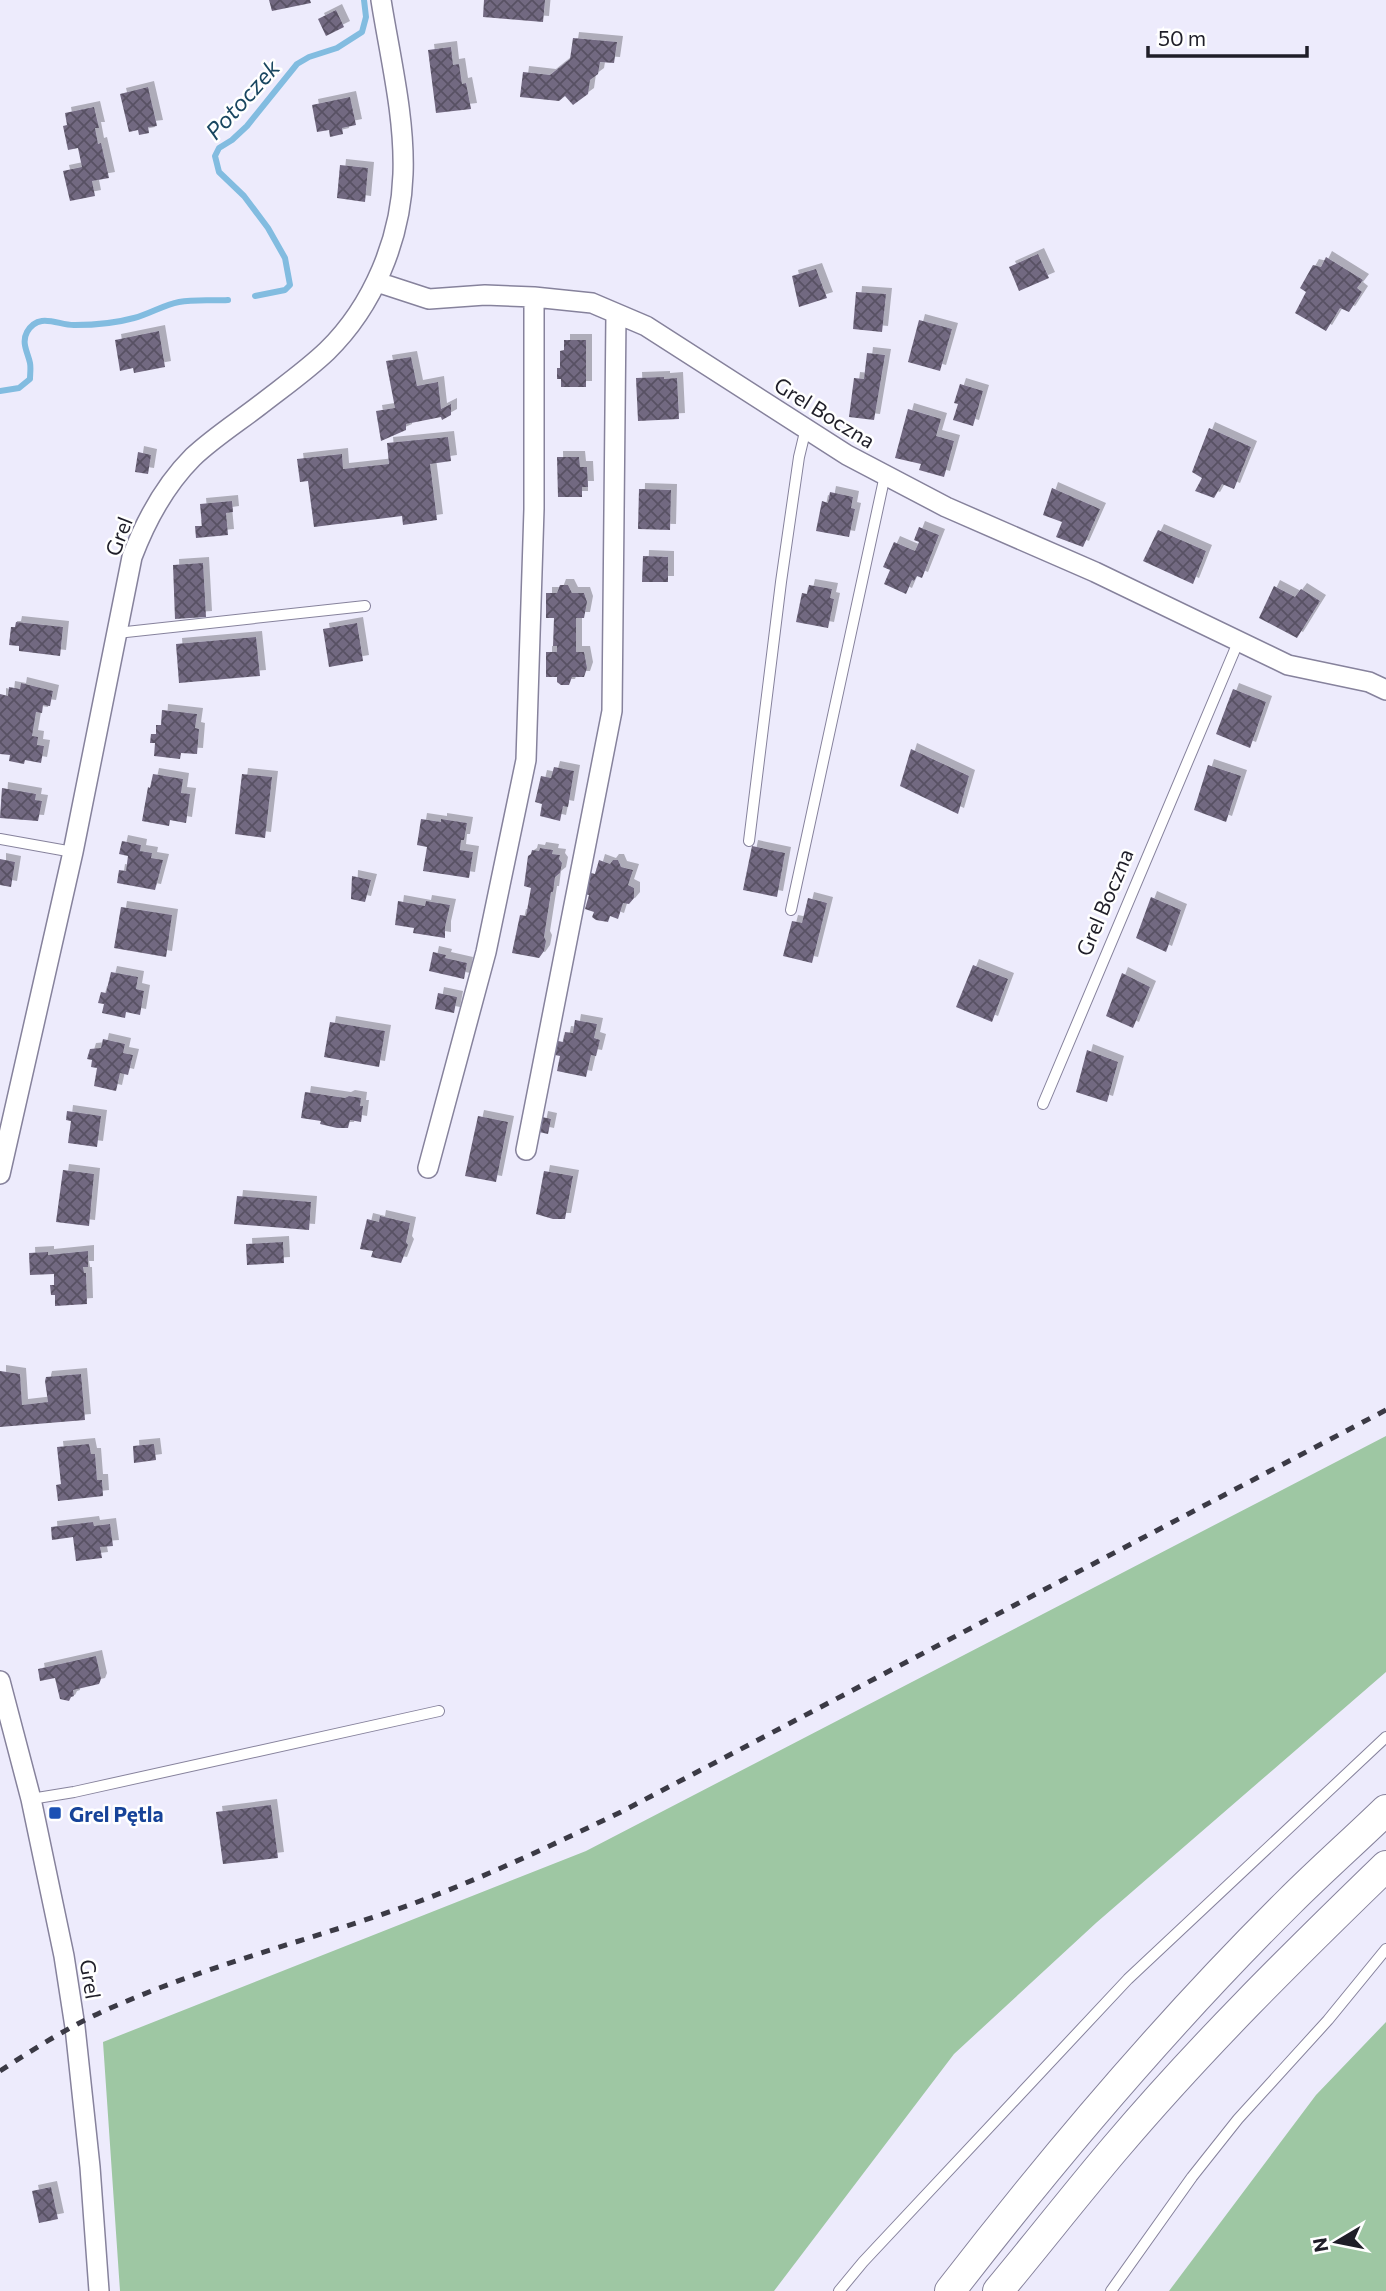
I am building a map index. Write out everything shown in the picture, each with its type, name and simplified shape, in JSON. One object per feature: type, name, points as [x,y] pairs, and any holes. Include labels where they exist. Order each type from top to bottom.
[{"type":"main road","points":[[950,2291],[1024,2196],[1162,2037],[1290,1901],[1386,1810]]},
{"type":"main road","points":[[998,2291],[1117,2146],[1183,2073],[1317,1933],[1386,1866]]},
{"type":"street","name":"Grel","points":[[0,1174],[73,852],[116,633],[136,546],[144,526],[192,458],[327,351],[348,328],[377,282],[399,213],[403,175],[402,138],[381,0]]},
{"type":"street","name":"Grel Boczna","points":[[377,282],[429,299],[485,295],[592,303],[646,326],[847,455],[946,508],[1096,572],[1289,665],[1369,682],[1386,690]]},
{"type":"street","points":[[428,1168],[486,953],[526,760],[534,509],[534,297]]},
{"type":"street","points":[[526,1150],[612,711],[616,314]]},
{"type":"street","name":"Grel","points":[[0,1681],[54,1901],[75,2027],[90,2167],[99,2291]]},
{"type":"lane","points":[[749,841],[780,582],[806,428]]},
{"type":"lane","points":[[791,909],[885,475]]},
{"type":"lane","points":[[116,633],[365,606]]},
{"type":"lane","name":"Grel Boczna","points":[[1043,1104],[1239,640]]},
{"type":"lane","points":[[0,839],[73,852]]},
{"type":"lane","points":[[31,1799],[74,1792],[439,1711]]},
{"type":"lane","points":[[839,2291],[1128,1979],[1386,1737]]},
{"type":"lane","points":[[1111,2291],[1238,2119],[1328,2020],[1386,1949]]},
{"type":"green space","points":[[1386,1436],[1386,1672],[1096,1923],[954,2054],[774,2291],[120,2291],[103,2042],[586,1851]]},
{"type":"green space","points":[[1386,2022],[1386,2291],[1169,2291],[1316,2095]]},
{"type":"building","points":[[269,0],[310,0],[311,3],[272,11]]},
{"type":"building","points":[[484,0],[545,0],[543,22],[483,17]]},
{"type":"building","points":[[336,10],[344,27],[326,36],[318,19]]},
{"type":"building","points":[[573,38],[617,42],[614,63],[600,62],[598,74],[590,80],[588,94],[573,105],[565,96],[559,101],[520,97],[523,72],[550,75],[570,59]]},
{"type":"building","points":[[451,47],[453,65],[459,64],[462,84],[466,83],[471,109],[436,113],[428,50]]},
{"type":"building","points":[[148,87],[157,126],[148,127],[149,133],[139,135],[138,130],[129,132],[120,94]]},
{"type":"building","points":[[350,97],[356,125],[342,128],[343,134],[330,137],[329,130],[317,132],[312,105]]},
{"type":"building","points":[[94,107],[99,128],[95,128],[98,144],[101,143],[109,178],[92,181],[95,196],[70,201],[63,171],[82,167],[78,148],[68,150],[63,126],[67,125],[65,113]]},
{"type":"building","points":[[340,165],[368,168],[365,202],[337,198]]},
{"type":"building","points":[[1038,254],[1049,278],[1019,291],[1009,267]]},
{"type":"building","points":[[1326,257],[1363,280],[1357,288],[1362,292],[1349,312],[1340,308],[1326,331],[1295,313],[1306,292],[1300,288],[1313,265],[1321,267]]},
{"type":"building","points":[[816,269],[827,298],[799,307],[792,276]]},
{"type":"building","points":[[856,292],[886,294],[882,332],[853,329]]},
{"type":"building","points":[[919,320],[952,329],[940,371],[908,362]]},
{"type":"building","points":[[159,331],[165,367],[134,373],[133,368],[120,371],[115,340]]},
{"type":"building","points":[[564,340],[586,340],[586,387],[561,387],[561,379],[557,379]]},
{"type":"building","points":[[867,353],[885,355],[874,420],[849,417],[854,378],[864,379]]},
{"type":"building","points":[[411,357],[417,386],[438,382],[441,409],[451,404],[451,415],[442,420],[441,417],[406,424],[406,430],[381,441],[376,411],[395,408],[386,361]]},
{"type":"building","points":[[636,378],[677,378],[679,419],[638,421]]},
{"type":"building","points":[[960,384],[983,391],[973,426],[953,420],[958,404],[954,403]]},
{"type":"building","points":[[908,409],[941,419],[936,436],[954,441],[944,477],[919,470],[921,464],[895,458]]},
{"type":"building","points":[[1209,428],[1251,447],[1234,489],[1222,484],[1214,498],[1195,491],[1202,478],[1192,472]]},
{"type":"building","points":[[448,437],[451,461],[430,464],[437,520],[403,525],[402,516],[314,527],[308,481],[300,482],[297,459],[342,454],[343,469],[389,464],[387,443]]},
{"type":"building","points":[[138,452],[151,455],[148,474],[135,472]]},
{"type":"building","points":[[557,457],[579,457],[580,467],[587,467],[588,487],[582,487],[582,497],[558,497]]},
{"type":"building","points":[[1052,488],[1100,509],[1083,547],[1056,537],[1062,522],[1043,515]]},
{"type":"building","points":[[639,489],[671,490],[670,530],[638,529]]},
{"type":"building","points":[[830,492],[853,497],[851,508],[855,509],[849,537],[816,531],[822,501],[828,503]]},
{"type":"building","points":[[232,501],[233,512],[226,513],[228,535],[196,538],[195,526],[202,526],[200,504]]},
{"type":"building","points":[[919,527],[939,535],[922,578],[917,576],[912,580],[906,594],[884,584],[890,570],[883,567],[894,542],[915,551],[919,542],[914,540]]},
{"type":"building","points":[[1158,530],[1206,551],[1193,584],[1143,561]]},
{"type":"building","points":[[643,556],[668,557],[668,582],[642,582]]},
{"type":"building","points":[[203,563],[206,617],[175,619],[173,565]]},
{"type":"building","points":[[560,585],[568,585],[572,593],[584,593],[587,602],[584,618],[576,618],[576,652],[584,652],[587,668],[584,677],[572,677],[569,685],[561,685],[557,682],[557,677],[546,677],[546,652],[557,652],[557,646],[553,646],[554,618],[546,618],[546,593],[557,593]]},
{"type":"building","points":[[809,585],[832,589],[830,598],[834,599],[828,628],[796,622],[802,593],[807,594]]},
{"type":"building","points":[[1274,586],[1295,597],[1301,589],[1320,601],[1297,638],[1259,618]]},
{"type":"building","points":[[16,622],[63,627],[60,656],[19,651],[19,646],[9,645],[11,627],[15,627]]},
{"type":"building","points":[[357,623],[363,661],[329,667],[323,629]]},
{"type":"building","points":[[256,637],[260,676],[179,683],[176,644]]},
{"type":"building","points":[[21,683],[53,691],[50,706],[43,705],[42,713],[36,712],[32,736],[38,737],[37,745],[44,746],[41,763],[9,761],[10,755],[0,754],[0,694],[8,696],[9,687],[20,689]]},
{"type":"building","points":[[1233,689],[1266,702],[1250,748],[1216,734]]},
{"type":"building","points":[[162,710],[197,714],[197,754],[181,753],[180,759],[154,756],[155,743],[150,743],[151,734],[156,734],[156,725],[161,725]]},
{"type":"building","points":[[911,749],[969,776],[958,814],[900,786]]},
{"type":"building","points":[[1208,765],[1241,776],[1226,822],[1194,810]]},
{"type":"building","points":[[554,767],[574,771],[568,807],[563,806],[560,821],[540,816],[542,804],[535,802],[541,776],[551,778]]},
{"type":"building","points":[[153,774],[183,779],[181,793],[190,794],[186,823],[170,820],[169,826],[142,821]]},
{"type":"building","points":[[242,774],[272,777],[265,838],[235,834]]},
{"type":"building","points":[[2,788],[36,794],[35,800],[42,801],[38,821],[0,818]]},
{"type":"building","points":[[421,819],[467,823],[460,850],[473,852],[469,878],[423,871],[427,847],[417,845]]},
{"type":"building","points":[[122,841],[141,845],[140,851],[152,853],[151,858],[163,860],[155,890],[117,883],[119,870],[126,871],[128,856],[119,854]]},
{"type":"building","points":[[752,846],[785,853],[777,897],[743,890]]},
{"type":"building","points":[[540,848],[553,850],[552,854],[560,855],[562,863],[551,892],[544,937],[546,941],[539,958],[512,953],[520,915],[526,916],[531,888],[524,886],[528,856],[532,850],[539,851]]},
{"type":"building","points":[[0,859],[15,862],[11,887],[0,885]]},
{"type":"building","points":[[599,860],[610,864],[613,860],[618,860],[621,867],[633,870],[628,885],[634,888],[634,898],[629,904],[623,903],[618,919],[610,916],[608,922],[596,920],[592,917],[594,912],[585,909],[589,895],[585,894],[591,873],[595,874]]},
{"type":"building","points":[[352,876],[371,880],[365,902],[351,899]]},
{"type":"building","points":[[1151,897],[1181,910],[1166,952],[1136,938]]},
{"type":"building","points":[[808,898],[827,903],[812,963],[783,956],[792,921],[802,923]]},
{"type":"building","points":[[398,901],[425,906],[426,901],[450,905],[445,938],[413,933],[414,928],[395,925]]},
{"type":"building","points":[[121,907],[172,915],[166,957],[114,948]]},
{"type":"building","points":[[433,952],[467,963],[464,979],[429,971]]},
{"type":"building","points":[[973,965],[1008,979],[992,1022],[956,1007]]},
{"type":"building","points":[[111,972],[138,977],[136,989],[144,991],[140,1015],[126,1012],[125,1018],[102,1013],[104,1004],[98,1003],[101,992],[106,993]]},
{"type":"building","points":[[1122,973],[1150,987],[1133,1028],[1106,1016]]},
{"type":"building","points":[[438,993],[457,997],[454,1013],[435,1009]]},
{"type":"building","points":[[575,1020],[597,1024],[594,1038],[600,1040],[596,1056],[591,1055],[586,1077],[557,1071],[560,1056],[555,1055],[558,1041],[563,1042],[565,1032],[573,1033]]},
{"type":"building","points":[[330,1022],[385,1031],[379,1067],[324,1057]]},
{"type":"building","points":[[103,1039],[125,1044],[123,1053],[133,1055],[128,1075],[120,1073],[116,1091],[94,1086],[97,1068],[91,1067],[92,1060],[87,1059],[90,1049],[101,1048]]},
{"type":"building","points":[[1087,1050],[1118,1062],[1107,1102],[1076,1092]]},
{"type":"building","points":[[305,1092],[361,1098],[361,1122],[350,1120],[348,1128],[337,1128],[320,1124],[321,1121],[301,1118]]},
{"type":"building","points":[[67,1111],[101,1116],[97,1147],[68,1143],[71,1121],[66,1120]]},
{"type":"building","points":[[478,1116],[508,1122],[496,1182],[465,1176]]},
{"type":"building","points":[[542,1117],[551,1119],[548,1134],[539,1132]]},
{"type":"building","points":[[63,1170],[94,1174],[89,1226],[56,1222]]},
{"type":"building","points":[[544,1171],[573,1176],[565,1219],[536,1214]]},
{"type":"building","points":[[237,1196],[311,1202],[309,1230],[234,1224]]},
{"type":"building","points":[[380,1216],[410,1223],[406,1242],[408,1245],[401,1263],[371,1257],[373,1251],[360,1249],[367,1219],[379,1222]]},
{"type":"building","points":[[283,1242],[284,1263],[247,1265],[246,1244]]},
{"type":"building","points":[[88,1251],[88,1267],[83,1267],[86,1273],[87,1304],[55,1306],[55,1295],[51,1295],[50,1285],[54,1285],[54,1274],[30,1275],[29,1253],[48,1252],[48,1255]]},
{"type":"building","points":[[0,1371],[20,1374],[22,1405],[48,1402],[46,1377],[81,1374],[85,1420],[0,1427]]},
{"type":"building","points":[[89,1444],[91,1454],[95,1454],[97,1480],[102,1480],[103,1496],[58,1501],[56,1485],[61,1484],[57,1447]]},
{"type":"building","points":[[154,1444],[156,1460],[134,1463],[133,1446]]},
{"type":"building","points":[[93,1522],[94,1526],[110,1524],[113,1546],[100,1547],[102,1558],[76,1561],[73,1537],[52,1540],[51,1527]]},
{"type":"building","points":[[96,1656],[101,1679],[99,1684],[73,1690],[74,1696],[69,1701],[60,1699],[55,1678],[40,1681],[38,1669]]},
{"type":"building","points":[[271,1805],[278,1858],[223,1864],[216,1812]]},
{"type":"building","points":[[51,2187],[58,2219],[39,2223],[32,2191]]},
{"type":"waterway","name":"Potoczek","points":[[255,296],[285,290],[290,285],[285,258],[268,228],[244,196],[219,172],[215,156],[219,148],[247,126],[297,64],[337,48],[362,32],[366,17],[364,0]]},
{"type":"waterway","name":"Potoczek","points":[[0,391],[19,388],[30,379],[25,340],[27,332],[37,322],[50,321],[69,325],[105,323],[134,318],[179,302],[228,300]]},
{"type":"railway","points":[[0,2071],[89,2018],[153,1990],[451,1889],[621,1812],[1386,1410]]},
{"type":"place","name":"Grel Pętla","points":[[55,1813]]}]
